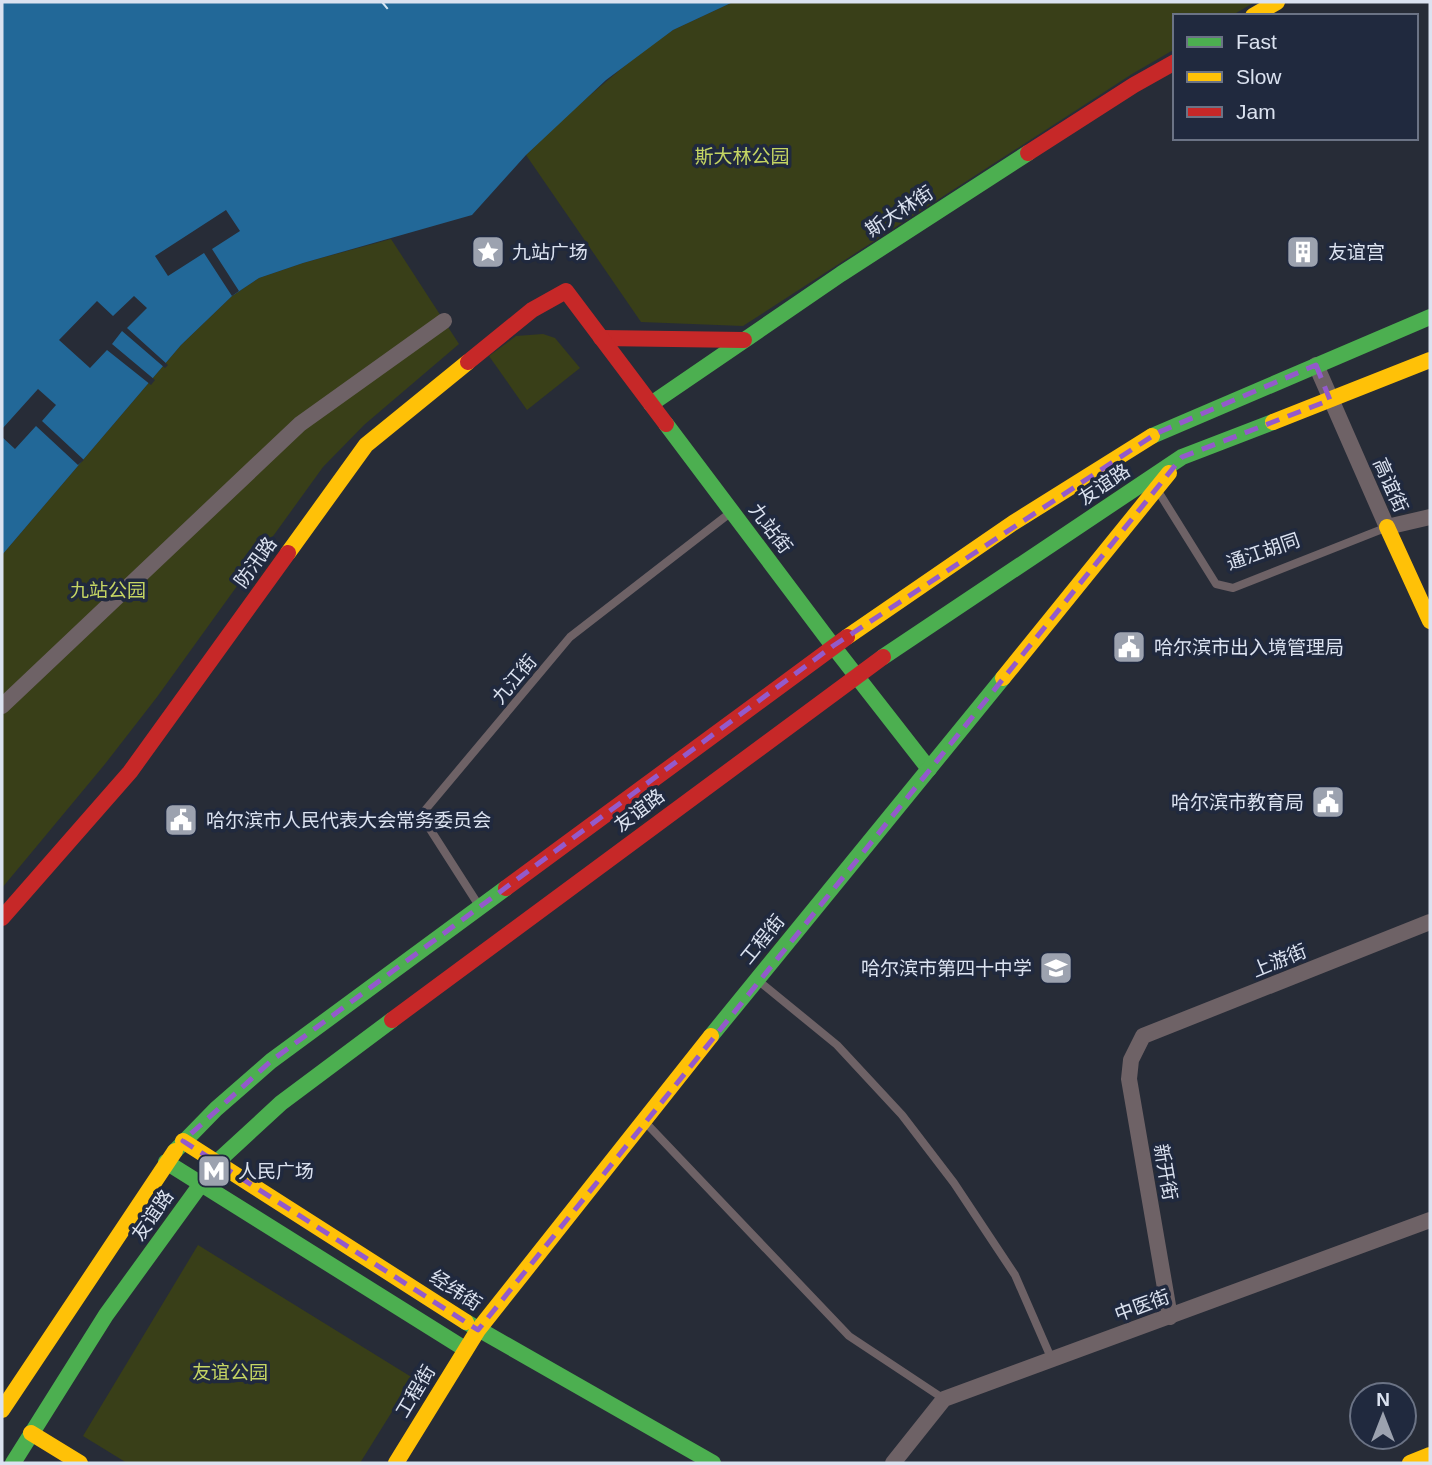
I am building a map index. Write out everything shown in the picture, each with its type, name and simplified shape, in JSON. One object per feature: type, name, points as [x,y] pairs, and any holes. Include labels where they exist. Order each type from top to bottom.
[{"type":"main road","points":[[1256,14],[1277,2]]},
{"type":"main road","name":"斯大林街","points":[[651,404],[841,274],[1134,85],[1173,63]]},
{"type":"main road","name":"防汛路","points":[[2,918],[130,772],[366,445],[532,310],[566,291],[582,312]]},
{"type":"main road","name":"九站街","points":[[582,312],[929,769]]},
{"type":"main road","name":"友谊路","points":[[2,1410],[166,1162],[230,1094],[271,1061],[833,646],[1013,523],[1157,433],[1430,317]]},
{"type":"main road","points":[[601,338],[744,340]]},
{"type":"main road","name":"友谊路","points":[[13,1463],[106,1315],[200,1183],[217,1162],[281,1103],[313,1078],[856,675],[1182,457],[1430,360]]},
{"type":"main road","name":"工程街","points":[[396,1463],[478,1330],[643,1120],[1182,457]]},
{"type":"main road","name":"高谊街","points":[[1387,527],[1430,621]]},
{"type":"main road","name":"经纬街","points":[[183,1141],[478,1330],[713,1463]]},
{"type":"main road","points":[[166,1162],[465,1349]]},
{"type":"main road","points":[[31,1433],[80,1463]]},
{"type":"main road","points":[[1410,1463],[1430,1455]]},
{"type":"street","points":[[2,706],[300,424],[444,321]]},
{"type":"street","name":"高谊街","points":[[1316,365],[1387,527]]},
{"type":"street","name":"通江胡同","points":[[1387,527],[1430,517]]},
{"type":"street","name":"上游街","points":[[1143,1036],[1430,922]]},
{"type":"street","name":"新开街","points":[[1143,1036],[1131,1060],[1129,1079],[1170,1317]]},
{"type":"street","name":"中医街","points":[[944,1399],[1430,1220]]},
{"type":"street","points":[[893,1463],[944,1399]]},
{"type":"lane","name":"通江胡同","points":[[1157,488],[1216,584],[1233,588],[1387,527]]},
{"type":"lane","name":"九江街","points":[[480,906],[421,815],[570,637],[732,511]]},
{"type":"lane","points":[[757,980],[837,1045],[902,1115],[954,1183],[1015,1275],[1052,1360]]},
{"type":"lane","points":[[643,1120],[849,1336],[944,1399]]},
{"type":"highlighted area","points":[[1316,365],[1330,400],[1182,457],[478,1330],[183,1141],[271,1061],[833,646],[1157,433]]},
{"type":"green space","name":"斯大林公园","points":[[733,2],[1255,2],[1234,14],[1173,14],[1173,50],[743,326],[641,322],[526,155],[569,113],[641,52],[673,30]]},
{"type":"green space","name":"九站公园","points":[[391,239],[459,344],[364,425],[323,467],[157,697],[2,888],[2,555],[181,345],[232,296],[259,278]]},
{"type":"green space","points":[[543,334],[555,338],[580,368],[527,410],[489,356],[516,336]]},
{"type":"green space","name":"友谊公园","points":[[198,1245],[413,1378],[360,1463],[127,1463],[83,1436]]},
{"type":"water","points":[[2,2],[733,2],[673,30],[606,80],[526,155],[472,215],[303,263],[259,278],[232,296],[181,345],[2,555]]},
{"type":"pier","points":[[226,210],[240,231],[212,249],[239,291],[232,296],[204,253],[168,276],[155,256]]},
{"type":"pier","points":[[134,296],[147,308],[127,328],[168,365],[165,368],[122,331],[112,344],[155,380],[151,385],[107,350],[90,368],[59,340],[97,301],[113,316]]},
{"type":"pier","points":[[38,389],[56,405],[42,421],[84,460],[78,465],[36,426],[15,449],[2,437],[2,429]]},
{"type":"ferry route","points":[[382,2],[391,13]]},
{"type":"traffic: fast","points":[[651,404],[841,274],[1028,153]]},
{"type":"traffic: fast","points":[[1152,436],[1430,317]]},
{"type":"traffic: fast","points":[[883,657],[1182,457],[1273,422]]},
{"type":"traffic: fast","points":[[666,424],[929,769]]},
{"type":"traffic: fast","points":[[711,1036],[1003,678]]},
{"type":"traffic: fast","points":[[175,1151],[216,1109],[271,1061],[506,888]]},
{"type":"traffic: fast","points":[[13,1463],[106,1315],[217,1162],[281,1103],[392,1020]]},
{"type":"traffic: fast","points":[[166,1162],[465,1349]]},
{"type":"traffic: fast","points":[[466,1322],[713,1463]]},
{"type":"traffic: slow","points":[[1256,14],[1277,2]]},
{"type":"traffic: slow","points":[[1273,422],[1430,360]]},
{"type":"traffic: slow","points":[[288,553],[366,445],[468,362]]},
{"type":"traffic: slow","points":[[847,637],[1013,523],[1152,436]]},
{"type":"traffic: slow","points":[[1003,678],[1169,473]]},
{"type":"traffic: slow","points":[[1387,527],[1430,621]]},
{"type":"traffic: slow","points":[[396,1463],[478,1330],[711,1036]]},
{"type":"traffic: slow","points":[[183,1141],[466,1322]]},
{"type":"traffic: slow","points":[[2,1410],[175,1151]]},
{"type":"traffic: slow","points":[[31,1433],[80,1463]]},
{"type":"traffic: slow","points":[[1410,1463],[1430,1455]]},
{"type":"traffic: jam","points":[[1028,153],[1173,63]]},
{"type":"traffic: jam","points":[[468,362],[532,310],[566,291],[666,424]]},
{"type":"traffic: jam","points":[[601,338],[744,340]]},
{"type":"traffic: jam","points":[[2,918],[130,772],[288,553]]},
{"type":"traffic: jam","points":[[506,888],[847,637]]},
{"type":"traffic: jam","points":[[392,1020],[883,657]]},
{"type":"place","name":"九站广场","points":[[488,252]]},
{"type":"place","name":"友谊宫","points":[[1303,252]]},
{"type":"place","name":"哈尔滨市出入境管理局","points":[[1129,647]]},
{"type":"place","name":"哈尔滨市教育局","points":[[1328,802]]},
{"type":"place","name":"哈尔滨市人民代表大会常务委员会","points":[[181,820]]},
{"type":"place","name":"哈尔滨市第四十中学","points":[[1056,968]]},
{"type":"place","name":"人民广场","points":[[214,1171]]}]
